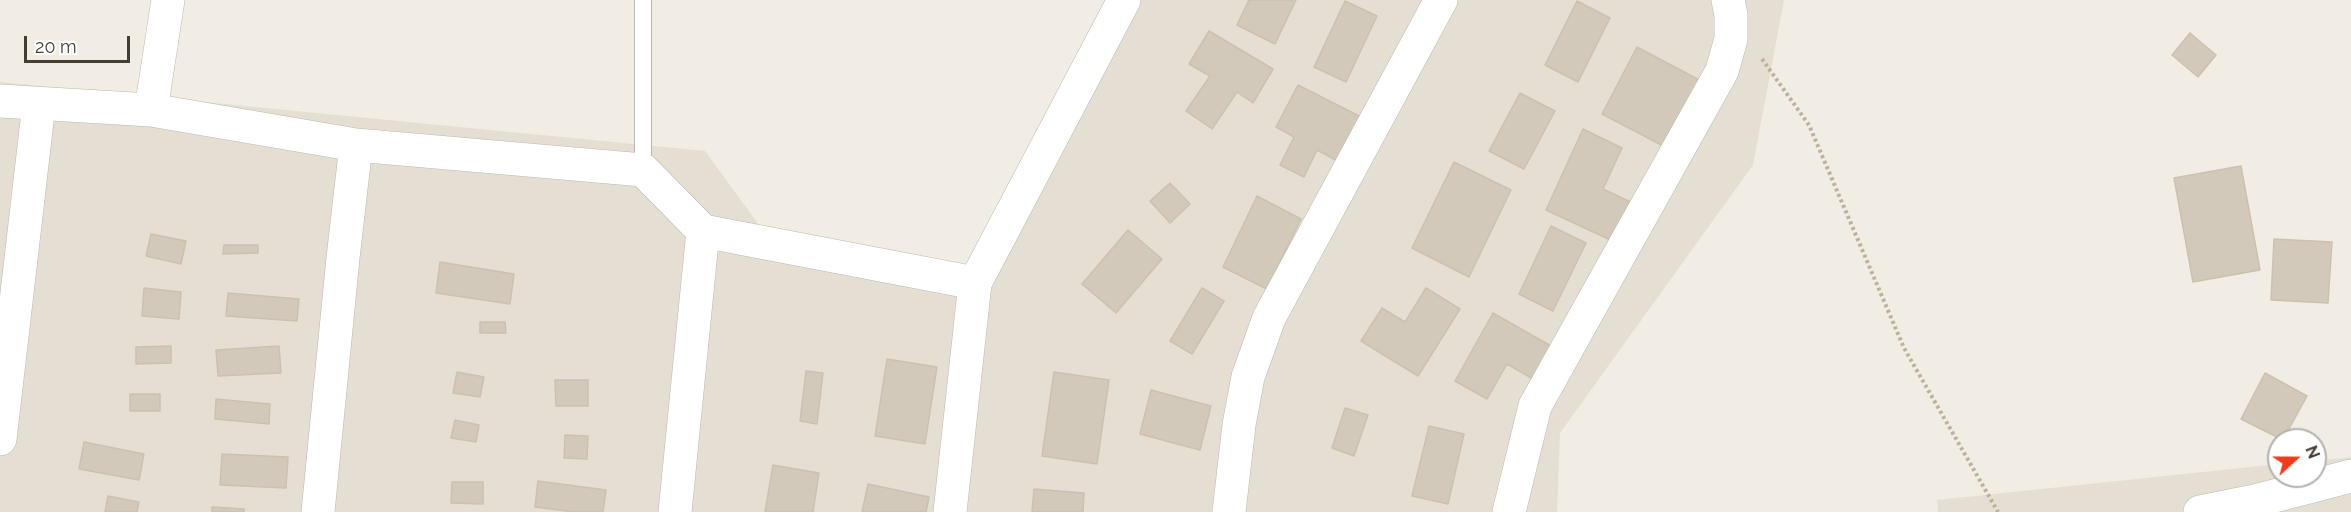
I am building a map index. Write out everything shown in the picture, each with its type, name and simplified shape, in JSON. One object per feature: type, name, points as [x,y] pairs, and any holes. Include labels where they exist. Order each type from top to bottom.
[{"type":"street","points":[[151,110],[168,0]]},
{"type":"street","points":[[950,512],[975,284],[1124,0]]},
{"type":"street","points":[[1228,512],[1239,424],[1248,377],[1269,318],[1441,0]]},
{"type":"street","points":[[1509,512],[1535,406],[1722,71],[1731,39],[1730,8]]},
{"type":"street","points":[[0,101],[151,110],[356,145],[643,170],[703,231],[975,284]]},
{"type":"street","points":[[0,439],[39,104]]},
{"type":"street","points":[[318,512],[356,145]]},
{"type":"street","points":[[675,512],[703,231]]},
{"type":"street","points":[[2200,512],[2256,506],[2351,476]]},
{"type":"lane","points":[[643,0],[643,170]]},
{"type":"path","points":[[1730,8],[1809,125],[1904,348],[1998,512]]},
{"type":"shaded area","points":[[1128,0],[1784,0],[1753,165],[1560,433],[1557,512],[0,512],[0,82],[705,151],[762,229],[985,270]]},
{"type":"shaded area","points":[[2351,457],[2351,512],[1938,512],[1937,500],[2267,465],[2267,488],[2327,488],[2327,460]]},
{"type":"building","points":[[1249,0],[1296,0],[1275,44],[1237,25]]},
{"type":"building","points":[[1345,1],[1377,16],[1346,82],[1314,67]]},
{"type":"building","points":[[1577,1],[1610,18],[1578,82],[1545,65]]},
{"type":"building","points":[[1209,31],[1273,69],[1253,103],[1237,92],[1212,129],[1186,111],[1210,76],[1189,64]]},
{"type":"building","points":[[2190,33],[2216,55],[2198,77],[2172,55]]},
{"type":"building","points":[[1637,47],[1705,83],[1671,150],[1602,114]]},
{"type":"building","points":[[1298,85],[1367,120],[1345,165],[1317,150],[1304,177],[1280,165],[1294,137],[1276,127]]},
{"type":"building","points":[[1520,93],[1555,111],[1524,169],[1489,151]]},
{"type":"building","points":[[1583,129],[1622,148],[1603,189],[1635,204],[1617,243],[1546,210]]},
{"type":"building","points":[[1454,162],[1511,190],[1469,277],[1412,248]]},
{"type":"building","points":[[2241,166],[2260,270],[2193,282],[2174,178]]},
{"type":"building","points":[[1170,183],[1190,204],[1170,223],[1150,201]]},
{"type":"building","points":[[1257,196],[1301,219],[1267,289],[1223,267]]},
{"type":"building","points":[[1551,226],[1586,243],[1553,311],[1519,294]]},
{"type":"building","points":[[1128,230],[1162,259],[1116,313],[1082,284]]},
{"type":"building","points":[[151,234],[186,241],[181,264],[146,256]]},
{"type":"building","points":[[2274,239],[2332,242],[2328,303],[2271,300]]},
{"type":"building","points":[[224,245],[258,245],[258,253],[223,254]]},
{"type":"building","points":[[440,262],[514,274],[510,304],[436,293]]},
{"type":"building","points":[[144,288],[181,292],[179,319],[142,316]]},
{"type":"building","points":[[1202,288],[1224,301],[1192,354],[1170,341]]},
{"type":"building","points":[[1426,288],[1460,309],[1418,376],[1361,341],[1382,308],[1405,322]]},
{"type":"building","points":[[228,293],[299,299],[297,321],[226,316]]},
{"type":"building","points":[[1493,313],[1551,346],[1533,379],[1507,364],[1487,399],[1455,381]]},
{"type":"building","points":[[480,322],[505,322],[506,333],[480,333]]},
{"type":"building","points":[[171,346],[171,363],[136,364],[136,347]]},
{"type":"building","points":[[279,346],[281,373],[218,376],[216,350]]},
{"type":"building","points":[[887,359],[937,367],[925,444],[875,436]]},
{"type":"building","points":[[806,371],[823,373],[817,424],[800,421]]},
{"type":"building","points":[[457,372],[484,377],[480,397],[453,393]]},
{"type":"building","points":[[1054,372],[1109,380],[1097,464],[1042,456]]},
{"type":"building","points":[[2265,373],[2307,396],[2290,428],[2267,428],[2267,432],[2241,419]]},
{"type":"building","points":[[555,380],[588,380],[588,406],[556,406]]},
{"type":"building","points":[[1151,390],[1211,406],[1200,450],[1140,434]]},
{"type":"building","points":[[130,394],[160,394],[160,411],[130,411]]},
{"type":"building","points":[[216,399],[270,404],[269,424],[215,419]]},
{"type":"building","points":[[1345,408],[1368,415],[1354,456],[1332,448]]},
{"type":"building","points":[[455,420],[479,425],[476,442],[451,438]]},
{"type":"building","points":[[1429,426],[1464,434],[1448,504],[1412,496]]},
{"type":"building","points":[[565,435],[588,436],[587,459],[564,458]]},
{"type":"building","points":[[84,442],[144,454],[139,480],[79,469]]},
{"type":"building","points":[[222,454],[288,457],[286,488],[220,485]]},
{"type":"building","points":[[773,465],[819,473],[813,512],[765,512]]},
{"type":"building","points":[[538,481],[606,490],[603,512],[574,512],[535,507]]},
{"type":"building","points":[[452,482],[483,482],[483,504],[451,503]]},
{"type":"building","points":[[868,484],[929,497],[926,512],[862,512]]},
{"type":"building","points":[[1034,489],[1084,493],[1083,512],[1032,512]]},
{"type":"building","points":[[108,496],[139,502],[137,512],[105,512]]},
{"type":"building","points":[[212,507],[244,509],[244,512],[212,512]]}]
